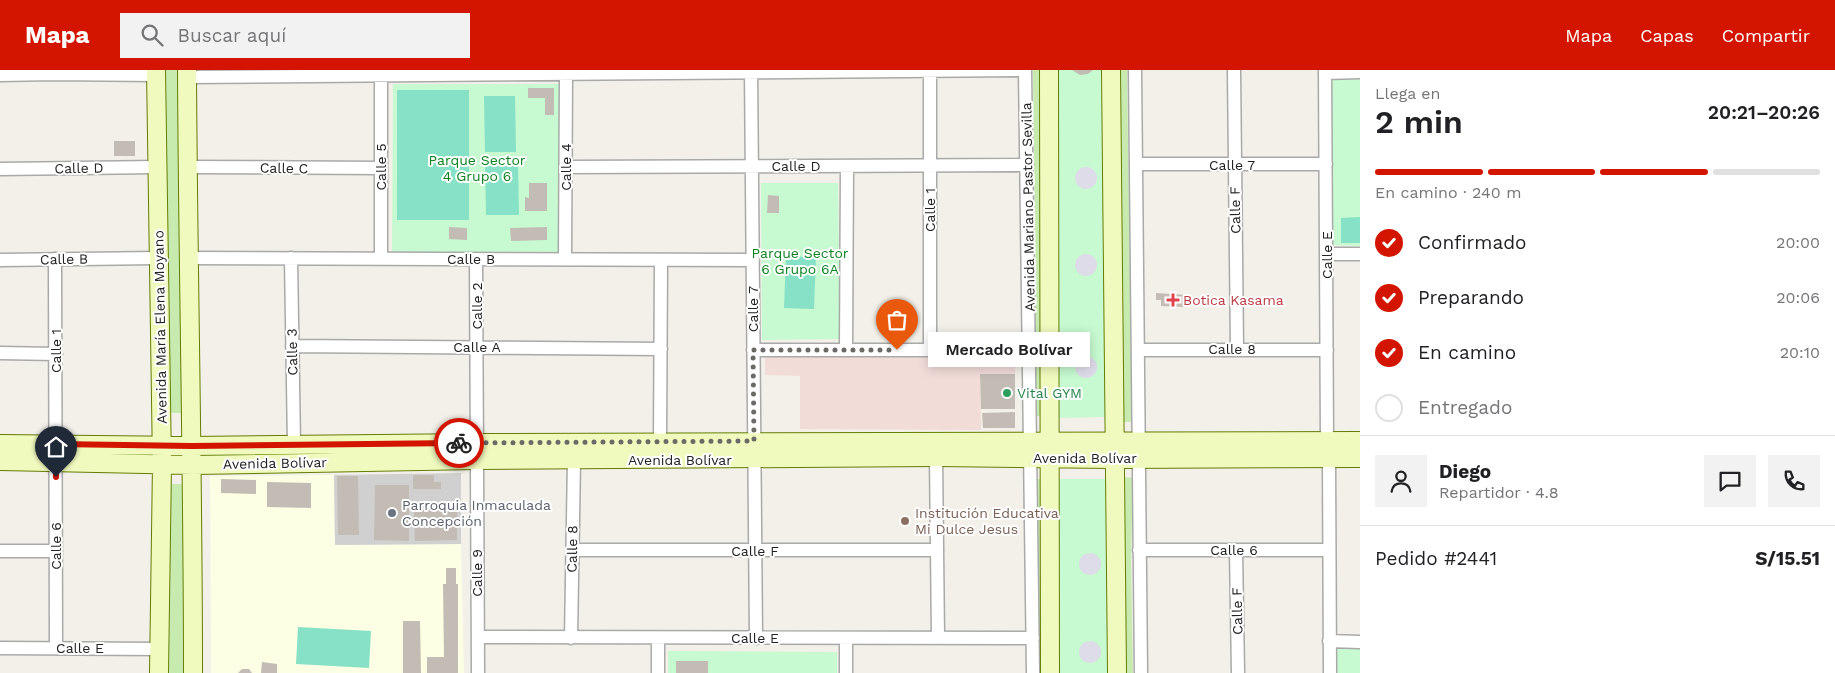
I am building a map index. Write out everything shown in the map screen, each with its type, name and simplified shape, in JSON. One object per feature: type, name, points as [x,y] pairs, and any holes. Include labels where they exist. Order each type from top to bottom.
[{"type":"street","name":"Avenida Mariano Pastor Sevilla","points":[[1026,70],[1033,673]]},
{"type":"street","points":[[193,673],[193,464],[188,258],[187,73],[290,72],[381,75],[476,72],[566,74],[1026,70]]},
{"type":"street","name":"Avenida Mariano Pastor Sevilla","points":[[1049,70],[1050,673]]},
{"type":"street","points":[[1111,70],[1117,673]]},
{"type":"street","points":[[1136,70],[1141,673]]},
{"type":"street","name":"Calle F","points":[[1234,70],[1237,349]]},
{"type":"street","name":"Calle 7","points":[[751,71],[756,638]]},
{"type":"street","name":"Calle 1","points":[[930,71],[930,350]]},
{"type":"street","points":[[0,75],[54,72],[156,72]]},
{"type":"street","name":"Avenida María Elena Moyano","points":[[156,72],[162,446],[159,673]]},
{"type":"street","points":[[1325,72],[1360,72]]},
{"type":"street","name":"Calle E","points":[[1325,72],[1330,673]]},
{"type":"street","name":"Calle 4","points":[[565,259],[566,74]]},
{"type":"street","name":"Calle 5","points":[[381,75],[381,258]]},
{"type":"street","name":"Calle 7","points":[[1137,164],[1326,164]]},
{"type":"street","points":[[846,350],[847,166]]},
{"type":"street","name":"Calle D","points":[[566,167],[1027,166]]},
{"type":"street","name":"Calle D","points":[[0,169],[157,167]]},
{"type":"street","name":"Calle C","points":[[188,167],[381,168]]},
{"type":"street","points":[[1326,254],[1360,254]]},
{"type":"street","name":"Calle B","points":[[0,260],[158,258]]},
{"type":"street","name":"Calle B","points":[[188,258],[753,260]]},
{"type":"street","name":"Calle 3","points":[[291,258],[294,445]]},
{"type":"street","name":"Calle 1","points":[[55,259],[56,452]]},
{"type":"street","name":"Calle 2","points":[[476,259],[477,451]]},
{"type":"street","points":[[660,442],[661,260]]},
{"type":"street","name":"Calle A","points":[[292,346],[661,348]]},
{"type":"street","points":[[753,350],[1030,350]]},
{"type":"street","name":"Calle 8","points":[[1138,350],[1327,350]]},
{"type":"street","points":[[0,353],[56,354]]},
{"type":"street","name":"Avenida Bolívar","points":[[0,444],[162,464],[193,464],[660,442],[754,441],[1031,449],[1115,459],[1138,450],[1328,449],[1360,441]]},
{"type":"street","name":"Avenida Bolívar","points":[[1050,450],[1115,441],[1138,450]]},
{"type":"street","name":"Avenida Bolívar","points":[[0,461],[56,452],[162,446],[294,445],[477,451],[574,460],[936,458],[1031,449]]},
{"type":"street","name":"Avenida Bolívar","points":[[1328,449],[1360,458]]},
{"type":"street","name":"Calle 9","points":[[477,451],[478,673]]},
{"type":"street","name":"Calle 6","points":[[56,452],[56,648]]},
{"type":"street","points":[[936,458],[938,638]]},
{"type":"street","name":"Calle 8","points":[[570,638],[574,460]]},
{"type":"street","name":"Calle F","points":[[573,550],[937,550]]},
{"type":"street","name":"Calle 6","points":[[1139,550],[1329,550]]},
{"type":"street","name":"Calle F","points":[[1236,550],[1238,673]]},
{"type":"street","points":[[0,551],[56,552]]},
{"type":"street","name":"Calle E","points":[[478,637],[1033,638]]},
{"type":"street","points":[[658,638],[658,673]]},
{"type":"street","points":[[846,638],[846,673]]},
{"type":"street","points":[[1329,642],[1360,642]]},
{"type":"street","name":"Calle E","points":[[0,648],[160,649]]},
{"type":"shaded area","points":[[1086,167],[1094,170],[1097,178],[1094,186],[1086,189],[1078,186],[1075,178],[1078,170]]},
{"type":"shaded area","points":[[1086,254],[1094,257],[1097,265],[1094,273],[1086,276],[1078,273],[1075,265],[1078,257]]},
{"type":"shaded area","points":[[1086,356],[1094,359],[1097,367],[1094,375],[1086,378],[1078,375],[1075,367],[1078,359]]},
{"type":"shaded area","points":[[765,357],[1015,358],[1015,374],[980,374],[981,430],[800,429],[800,376],[765,375]]},
{"type":"shaded area","points":[[461,473],[461,544],[335,545],[334,475]]},
{"type":"shaded area","points":[[334,475],[335,545],[461,544],[464,673],[211,673],[210,476]]},
{"type":"shaded area","points":[[1090,553],[1098,556],[1101,564],[1098,572],[1090,575],[1082,572],[1079,564],[1082,556]]},
{"type":"shaded area","points":[[1090,641],[1098,644],[1101,652],[1098,660],[1090,663],[1082,660],[1079,652],[1082,644]]},
{"type":"green space","points":[[166,70],[181,70],[184,413],[167,413]]},
{"type":"green space","points":[[1033,70],[1040,70],[1042,416],[1034,416]]},
{"type":"green space","points":[[1055,70],[1103,70],[1106,417],[1058,418]]},
{"type":"green space","points":[[1117,70],[1127,70],[1132,422],[1120,422]]},
{"type":"green space","points":[[1331,77],[1360,77],[1360,246],[1331,245]]},
{"type":"green space","name":"Parque Sector 4 Grupo 6","points":[[393,84],[561,84],[561,254],[392,252]]},
{"type":"green space","points":[[397,90],[469,90],[469,220],[397,220]]},
{"type":"green space","points":[[484,96],[515,96],[516,152],[485,152]]},
{"type":"green space","points":[[485,162],[518,162],[519,215],[486,215]]},
{"type":"green space","name":"Parque Sector 6 Grupo 6A","points":[[761,183],[838,183],[840,339],[762,340]]},
{"type":"green space","points":[[1360,217],[1360,243],[1341,243],[1341,218]]},
{"type":"green space","points":[[786,256],[816,257],[814,309],[784,308]]},
{"type":"green space","points":[[1121,477],[1133,478],[1131,561],[1133,673],[1123,673]]},
{"type":"green space","points":[[1034,479],[1043,479],[1043,673],[1035,673]]},
{"type":"green space","points":[[1055,479],[1107,479],[1109,673],[1056,673]]},
{"type":"green space","points":[[167,484],[183,484],[184,673],[168,673]]},
{"type":"green space","points":[[298,627],[371,631],[369,668],[296,664]]},
{"type":"green space","points":[[1335,649],[1360,649],[1360,673],[1335,673]]},
{"type":"green space","points":[[668,651],[837,652],[837,673],[668,673]]},
{"type":"building","points":[[1072,70],[1093,70],[1088,74],[1080,75]]},
{"type":"building","points":[[528,88],[554,88],[554,115],[545,115],[545,98],[528,98]]},
{"type":"building","points":[[114,141],[135,141],[135,156],[114,156]]},
{"type":"building","points":[[529,183],[547,183],[547,211],[525,211],[525,197],[529,198]]},
{"type":"building","points":[[768,195],[779,196],[779,213],[767,213]]},
{"type":"building","points":[[449,227],[467,228],[467,240],[449,239]]},
{"type":"building","points":[[547,227],[547,240],[511,241],[510,228]]},
{"type":"building","name":"Botica Kasama","points":[[1156,293],[1187,295],[1186,307],[1161,306],[1161,300],[1156,300]]},
{"type":"building","points":[[980,374],[1015,374],[1015,409],[981,409]]},
{"type":"building","points":[[1015,412],[1015,428],[983,428],[982,413]]},
{"type":"building","points":[[413,475],[434,475],[434,482],[441,482],[441,489],[413,489]]},
{"type":"building","points":[[337,476],[358,476],[359,535],[338,535]]},
{"type":"building","points":[[221,479],[256,480],[256,494],[221,493]]},
{"type":"building","points":[[267,482],[311,483],[311,508],[267,507]]},
{"type":"building","name":"Parroquia Inmaculada Concepción","points":[[375,485],[409,485],[409,541],[374,540]]},
{"type":"building","points":[[457,509],[457,540],[415,541],[414,510]]},
{"type":"building","points":[[446,568],[456,568],[456,584],[458,584],[458,673],[427,673],[427,657],[444,657],[443,584],[446,584]]},
{"type":"building","points":[[403,621],[420,621],[421,673],[403,673]]},
{"type":"building","points":[[676,661],[708,661],[708,673],[676,673]]},
{"type":"building","points":[[262,662],[277,664],[277,673],[261,673]]},
{"type":"building","points":[[242,669],[249,669],[252,673],[238,673]]},
{"type":"way so far","points":[[459,443],[754,441],[753,350],[897,350]]},
{"type":"place","name":"Botica Kasama","points":[[1173,300]]},
{"type":"place","name":"Mercado Bolívar","points":[[897,350]]},
{"type":"place","name":"Vital GYM","points":[[1007,393]]},
{"type":"place","name":"Parroquia Inmaculada Concepción","points":[[392,513]]},
{"type":"place","name":"Institución Educativa Mi Dulce Jesus","points":[[905,521]]},
{"type":"route","points":[[56,477],[56,444],[192,446],[459,443]]}]
